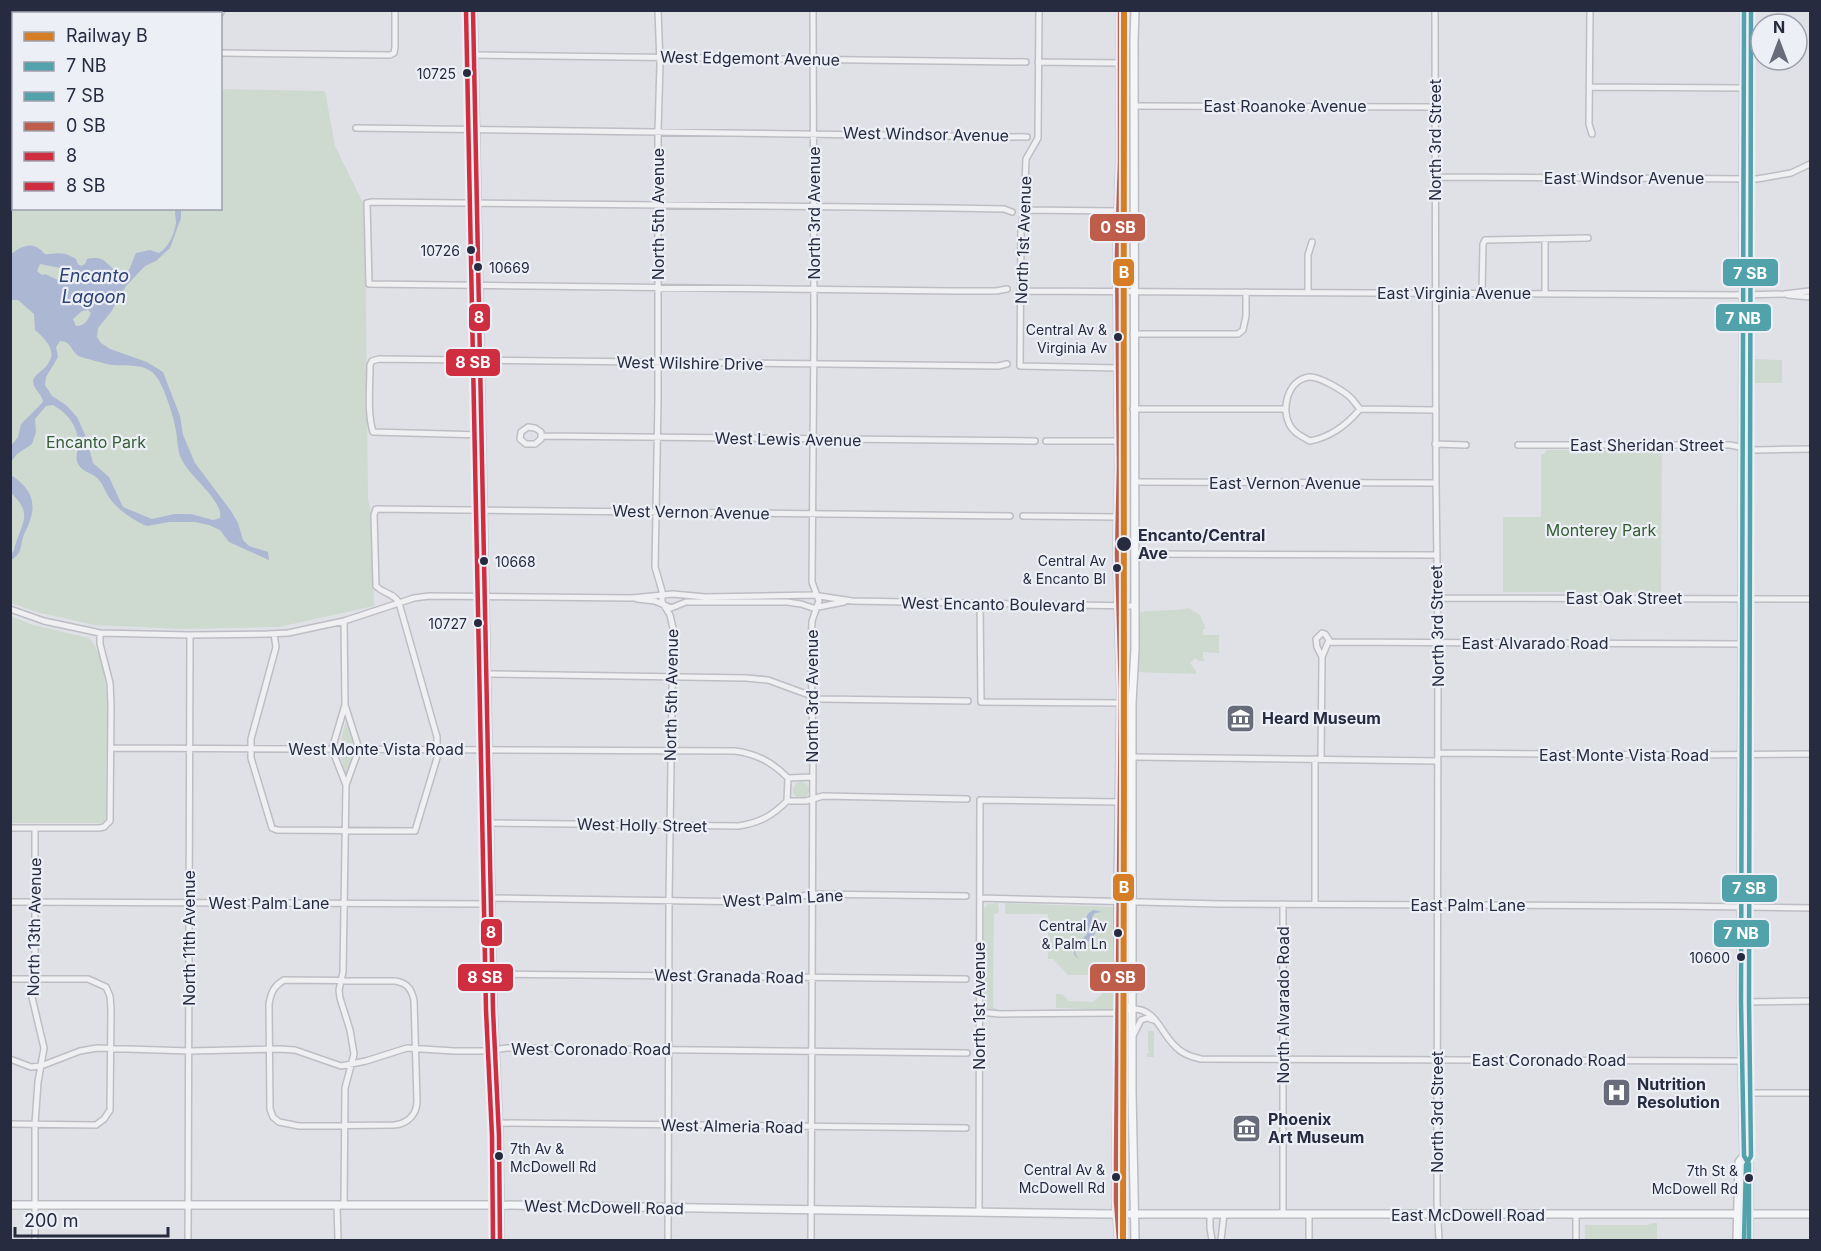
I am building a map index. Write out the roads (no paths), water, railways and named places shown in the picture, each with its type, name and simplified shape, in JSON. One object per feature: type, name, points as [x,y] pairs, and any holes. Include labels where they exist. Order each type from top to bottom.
[{"type":"main road","points":[[473,10],[494,1050],[500,1240]]},
{"type":"main road","points":[[1119,1240],[1121,1214],[1116,1147],[1118,953],[1126,901],[1135,606],[1133,334],[1125,291],[1118,211],[1120,10]]},
{"type":"main road","points":[[1135,1240],[1132,1009],[1120,802],[1118,517],[1119,368],[1134,106],[1136,10]]},
{"type":"main road","points":[[1744,10],[1742,1061],[1744,1156],[1749,1164],[1749,1240]]},
{"type":"main road","points":[[1118,953],[1121,963],[1121,998],[1128,1009],[1132,1009]]},
{"type":"main road","points":[[1737,1240],[1739,1162],[1744,1156]]},
{"type":"main road","name":"West McDowell Road","points":[[10,1205],[500,1205],[1121,1214]]},
{"type":"main road","name":"East McDowell Road","points":[[1121,1214],[1810,1214]]},
{"type":"street","points":[[222,53],[390,55],[394,53],[395,10]]},
{"type":"street","name":"North 5th Avenue","points":[[658,10],[658,437],[655,567],[664,606],[673,624],[670,751],[668,1240]]},
{"type":"street","name":"North 3rd Avenue","points":[[811,1240],[812,626],[819,601],[812,582],[813,10]]},
{"type":"street","name":"North 1st Avenue","points":[[1038,10],[1038,138],[1026,159],[1021,228],[1020,366],[1119,368]]},
{"type":"street","name":"North 3rd Street","points":[[1435,10],[1435,410],[1438,598],[1437,1202],[1439,1240]]},
{"type":"street","points":[[1590,10],[1589,126],[1592,134]]},
{"type":"street","name":"West Edgemont Avenue","points":[[474,55],[1026,62]]},
{"type":"street","points":[[1038,62],[1119,63]]},
{"type":"street","points":[[1589,87],[1744,88]]},
{"type":"street","name":"East Roanoke Avenue","points":[[1134,106],[1435,107]]},
{"type":"street","name":"West Windsor Avenue","points":[[356,128],[1027,137]]},
{"type":"street","name":"East Windsor Avenue","points":[[1436,177],[1743,179],[1784,174],[1810,164]]},
{"type":"street","points":[[1007,289],[996,291],[369,284],[367,203],[994,209],[1011,212]]},
{"type":"street","points":[[1024,210],[1118,211]]},
{"type":"street","points":[[1482,292],[1485,240],[1588,238]]},
{"type":"street","points":[[1545,239],[1545,293]]},
{"type":"street","points":[[1308,292],[1308,255],[1312,242]]},
{"type":"street","name":"East Virginia Avenue","points":[[1021,291],[1743,294],[1784,294],[1810,291]]},
{"type":"street","points":[[1133,334],[1238,334],[1243,330],[1245,324],[1245,292]]},
{"type":"street","name":"East Virginia Avenue","points":[[1784,294],[1810,297]]},
{"type":"street","name":"West Wilshire Drive","points":[[482,435],[373,432],[370,406],[370,365],[372,361],[379,359],[998,366],[1007,364]]},
{"type":"street","points":[[1360,409],[1351,398],[1320,379],[1310,377],[1300,381],[1292,389],[1285,409],[1286,419],[1291,428],[1295,433],[1310,441],[1323,439],[1337,431],[1360,409],[1435,410]]},
{"type":"street","points":[[1133,409],[1285,409]]},
{"type":"street","name":"West Lewis Avenue","points":[[542,436],[1035,441]]},
{"type":"street","points":[[1046,441],[1119,441]]},
{"type":"street","points":[[1436,444],[1466,445]]},
{"type":"street","name":"East Sheridan Street","points":[[1518,445],[1730,446],[1810,449]]},
{"type":"street","name":"East Vernon Avenue","points":[[1134,482],[1436,483]]},
{"type":"street","name":"West Vernon Avenue","points":[[399,603],[396,597],[376,586],[374,512],[378,509],[1010,516]]},
{"type":"street","points":[[1023,516],[1118,517]]},
{"type":"street","points":[[1134,554],[1437,555]]},
{"type":"street","points":[[648,596],[655,590],[658,579]]},
{"type":"street","name":"West Encanto Boulevard","points":[[632,598],[673,594],[685,597],[816,596],[852,601],[1135,606]]},
{"type":"street","name":"West Encanto Boulevard","points":[[10,609],[44,621],[100,633],[190,635],[274,634],[344,621],[422,597],[632,598],[655,601],[673,608],[682,603],[691,602],[787,602],[816,608],[852,601]]},
{"type":"street","name":"East Oak Street","points":[[1438,598],[1810,599]]},
{"type":"street","points":[[274,634],[276,647],[250,739],[251,758],[272,828],[277,830],[415,831],[438,749],[437,737],[399,603]]},
{"type":"street","points":[[980,604],[981,702],[1120,703]]},
{"type":"street","points":[[338,1240],[345,1088],[354,1054],[339,990],[344,972],[346,786],[358,748],[345,705],[344,621]]},
{"type":"street","points":[[10,828],[99,828],[108,824],[111,817],[110,683],[100,644],[100,633]]},
{"type":"street","points":[[1315,904],[1322,657],[1329,642],[1328,637],[1322,633],[1316,639],[1322,657]]},
{"type":"street","name":"North 11th Avenue","points":[[188,1240],[190,635]]},
{"type":"street","name":"East Alvarado Road","points":[[1329,642],[1742,644]]},
{"type":"street","points":[[487,674],[768,680],[820,699],[968,701]]},
{"type":"street","points":[[345,705],[332,749],[346,786]]},
{"type":"street","name":"West Monte Vista Road","points":[[111,748],[488,749],[747,753],[759,756],[788,778]]},
{"type":"street","name":"East Monte Vista Road","points":[[1438,753],[1810,754]]},
{"type":"street","points":[[1132,757],[1438,761]]},
{"type":"street","points":[[813,777],[788,778],[787,801],[823,796],[967,799]]},
{"type":"street","name":"North 1st Avenue","points":[[979,1212],[980,800],[1120,802]]},
{"type":"street","name":"West Holly Street","points":[[490,823],[738,826],[751,824],[775,813],[787,801]]},
{"type":"street","name":"North 13th Avenue","points":[[35,828],[35,972],[31,993],[44,1048],[34,1124],[35,1240]]},
{"type":"street","name":"West Palm Lane","points":[[10,902],[344,903],[669,900],[765,902],[812,894],[966,896]]},
{"type":"street","points":[[980,898],[1126,901]]},
{"type":"street","name":"East Palm Lane","points":[[1126,901],[1810,908]]},
{"type":"street","name":"North Alvarado Road","points":[[1283,904],[1283,1214]]},
{"type":"street","name":"West Granada Road","points":[[493,974],[966,979]]},
{"type":"street","points":[[10,979],[88,979],[106,987],[110,996],[111,1009],[110,1110],[104,1119],[96,1125],[10,1124]]},
{"type":"street","points":[[284,980],[404,982],[414,1000],[416,1048],[417,1106],[411,1117],[401,1125],[299,1126],[279,1122],[273,1117],[270,1109],[269,1004],[271,992],[277,984],[284,980]]},
{"type":"street","points":[[1742,1002],[1810,1001]]},
{"type":"street","points":[[1132,1009],[1146,1011],[1157,1021]]},
{"type":"street","points":[[979,1012],[1000,1014],[1118,1013]]},
{"type":"street","points":[[1132,1042],[1136,1027],[1141,1020],[1147,1018],[1157,1021]]},
{"type":"street","name":"East Coronado Road","points":[[1157,1021],[1174,1046],[1192,1057],[1201,1059],[1742,1061]]},
{"type":"street","name":"West Coronado Road","points":[[41,1066],[80,1051],[97,1048],[189,1051],[295,1050],[342,1066],[407,1048],[454,1051],[507,1048],[967,1053]]},
{"type":"street","points":[[10,1059],[31,1066],[41,1066]]},
{"type":"street","points":[[1743,1094],[1810,1093]]},
{"type":"street","name":"West Almeria Road","points":[[498,1123],[966,1128]]},
{"type":"street","points":[[1210,1214],[1209,1227],[1212,1240]]},
{"type":"street","points":[[1221,1240],[1224,1214]]},
{"type":"street","points":[[1576,1214],[1576,1240]]},
{"type":"street","points":[[1309,1215],[1309,1240]]},
{"type":"water","name":"Encanto Lagoon","points":[[176,210],[181,210],[181,218],[170,248],[156,261],[145,266],[126,286],[111,312],[98,328],[97,337],[110,349],[147,362],[163,372],[180,416],[183,435],[195,463],[231,511],[238,523],[243,540],[249,546],[268,552],[269,560],[229,542],[220,530],[209,525],[195,522],[169,522],[147,526],[127,515],[114,503],[101,482],[78,464],[78,442],[74,425],[62,411],[53,405],[46,406],[35,419],[36,432],[32,444],[17,454],[11,462],[11,446],[18,437],[21,424],[43,402],[33,380],[48,364],[51,352],[48,344],[35,330],[34,314],[18,300],[11,300],[11,254],[29,245],[37,247],[45,254],[68,255],[76,259],[81,266],[87,259],[99,258],[124,274],[129,270],[136,253],[150,250],[159,253],[166,247],[175,227]],"holes":[[[40,264],[60,268],[63,272],[62,277],[58,280],[37,271]],[[88,310],[91,313],[87,320],[84,324],[76,326],[73,319],[82,311]],[[60,341],[67,343],[81,357],[113,365],[139,366],[155,375],[171,410],[181,458],[212,497],[220,512],[220,518],[213,520],[191,514],[174,514],[152,519],[123,507],[109,477],[93,463],[86,437],[77,417],[66,405],[52,396],[45,385],[46,377],[58,357],[56,347]]]},
{"type":"water","points":[[11,475],[27,490],[33,508],[20,549],[11,560],[24,514],[11,493]]},
{"type":"water","points":[[1094,910],[1102,912],[1095,913],[1092,917],[1095,934],[1088,942],[1077,945],[1075,953],[1079,960],[1074,954],[1074,948],[1087,934],[1087,917]]},
{"type":"rail line","name":"B","points":[[1123,1240],[1124,10]]},
{"type":"place","name":"10725","points":[[467,73]]},
{"type":"place","name":"10726","points":[[471,250]]},
{"type":"place","name":"10669","points":[[478,267]]},
{"type":"place","name":"Central Av & Virginia Av","points":[[1118,337]]},
{"type":"place","name":"Encanto/Central Ave","points":[[1124,544]]},
{"type":"place","name":"10668","points":[[484,561]]},
{"type":"place","name":"Central Av & Encanto Bl","points":[[1117,568]]},
{"type":"place","name":"10727","points":[[478,623]]},
{"type":"place","name":"Heard Museum","points":[[1241,718]]},
{"type":"place","name":"Central Av & Palm Ln","points":[[1118,933]]},
{"type":"place","name":"10600","points":[[1741,957]]},
{"type":"place","name":"Nutrition Resolution","points":[[1616,1093]]},
{"type":"place","name":"Phoenix Art Museum","points":[[1247,1128]]},
{"type":"place","name":"7th Av & McDowell Rd","points":[[499,1156]]},
{"type":"place","name":"Central Av & McDowell Rd","points":[[1116,1177]]},
{"type":"place","name":"7th St & McDowell Rd","points":[[1749,1178]]},
{"type":"park label","name":"Encanto Park","points":[[96,442]]},
{"type":"park label","name":"Monterey Park","points":[[1601,530]]}]
